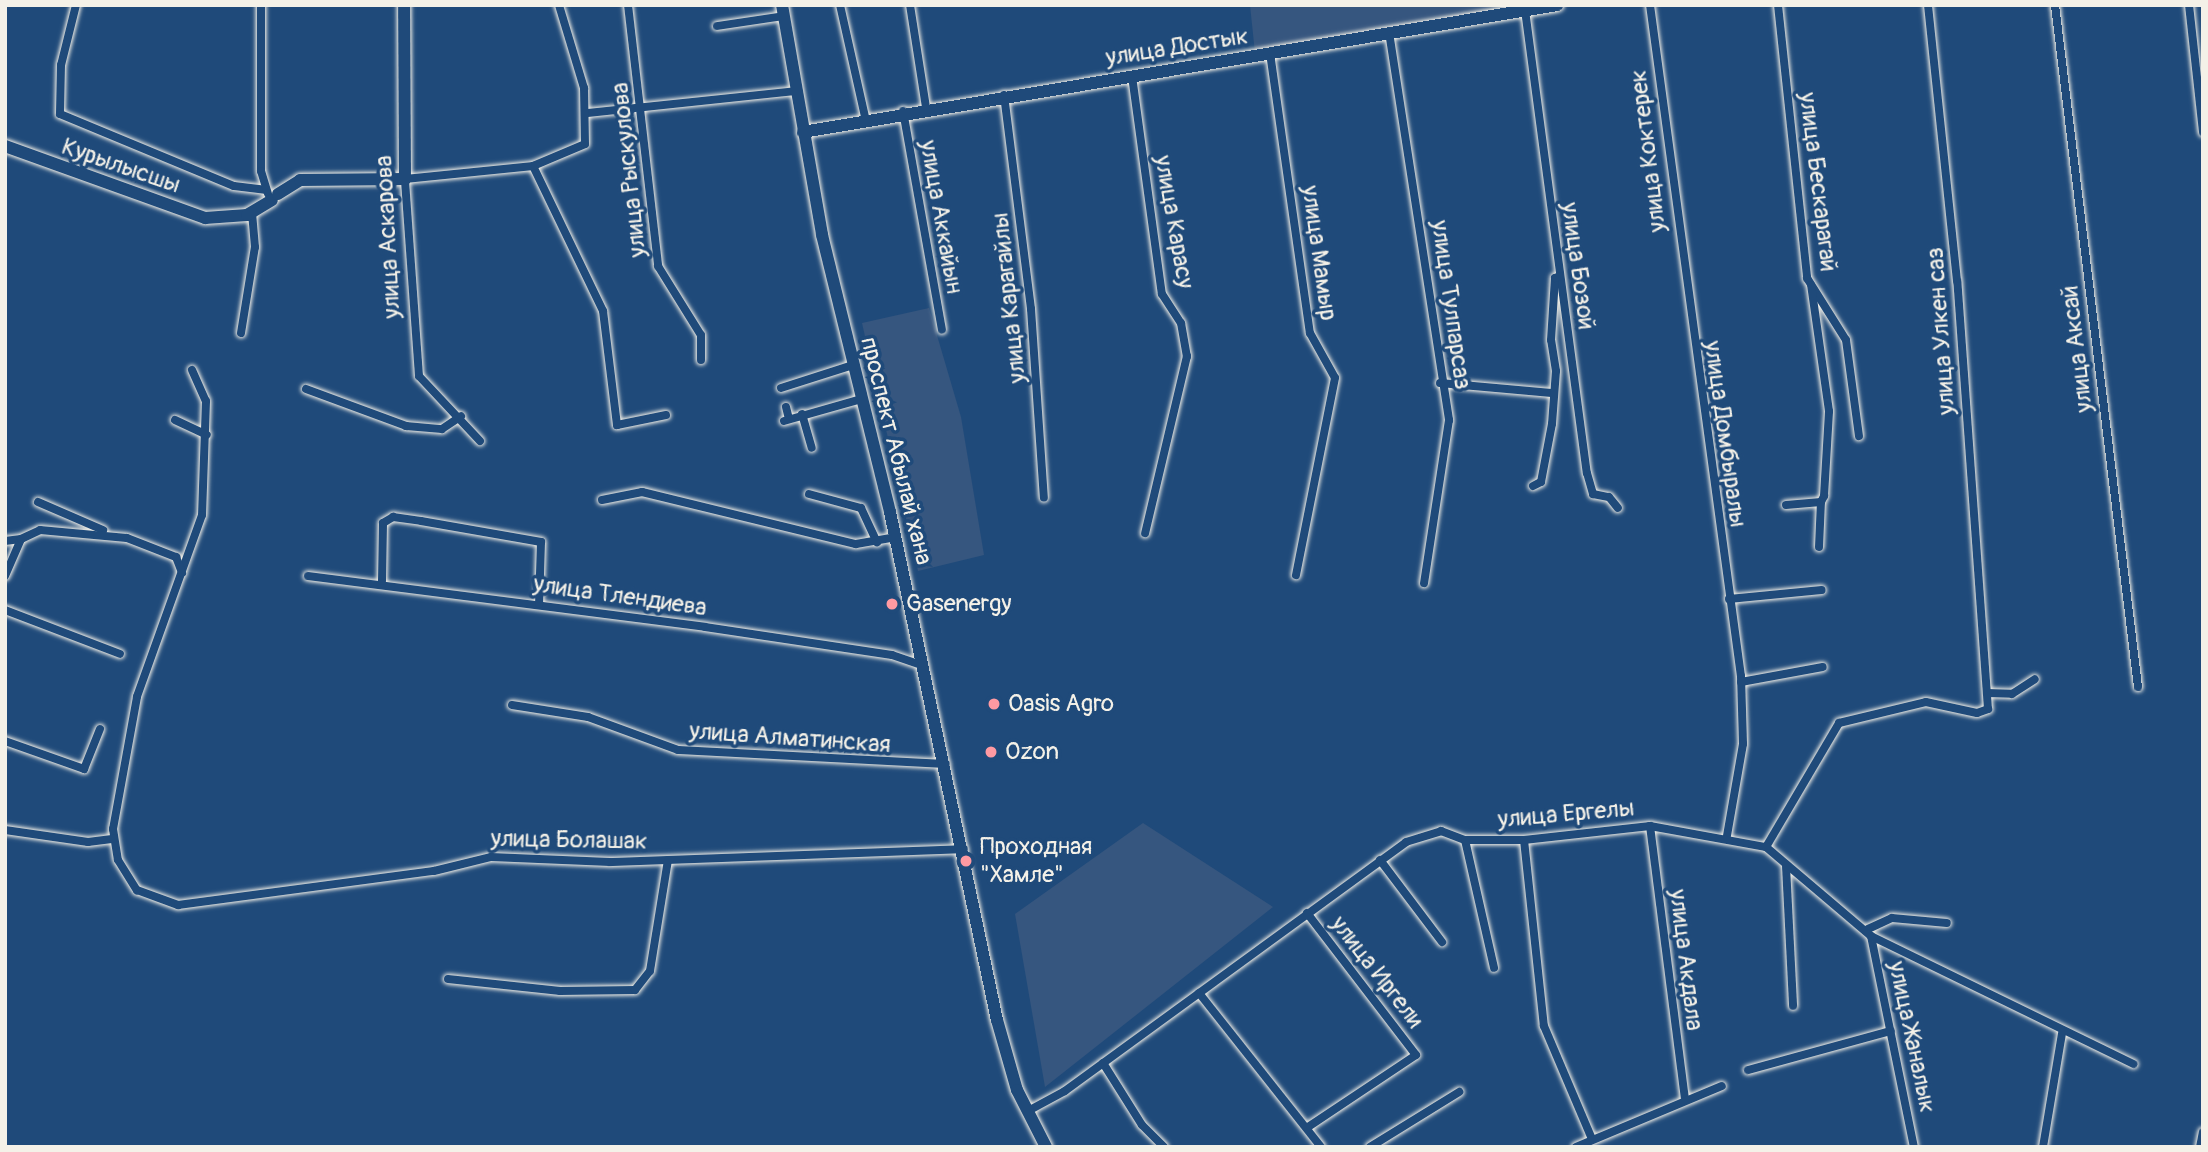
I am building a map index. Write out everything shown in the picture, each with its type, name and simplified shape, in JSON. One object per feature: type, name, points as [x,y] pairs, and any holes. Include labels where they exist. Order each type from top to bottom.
[{"type":"street","points":[[76,5],[61,65],[60,114],[234,186],[272,195]]},
{"type":"street","points":[[261,5],[272,195]]},
{"type":"street","name":"улица Аскарова","points":[[404,5],[405,179],[419,376],[461,416],[480,441]]},
{"type":"street","points":[[241,333],[255,247],[252,213],[272,195],[300,180],[405,179],[533,166],[585,144],[587,113],[559,5]]},
{"type":"street","name":"улица Рыскулова","points":[[628,5],[658,266],[701,335],[701,360]]},
{"type":"street","points":[[841,5],[865,117]]},
{"type":"street","points":[[910,5],[926,107]]},
{"type":"street","name":"улица Достык","points":[[803,132],[865,117],[1132,76],[1557,5]]},
{"type":"street","name":"улица Коктерек","points":[[1650,5],[1685,293]]},
{"type":"street","name":"улица Бескарагай","points":[[1778,5],[1811,285],[1846,340],[1859,436]]},
{"type":"street","name":"улица Улкен саз","points":[[1928,5],[1987,655],[1987,693]]},
{"type":"street","name":"улица Аксай","points":[[2055,5],[2138,687]]},
{"type":"street","points":[[2189,5],[2203,132]]},
{"type":"street","name":"улица Бозой","points":[[1525,10],[1587,473],[1593,494],[1608,497],[1618,508]]},
{"type":"street","points":[[717,26],[783,11]]},
{"type":"street","name":"проспект Абылай хана","points":[[783,11],[803,132],[853,365],[896,537],[946,764],[998,1020],[1028,1111],[1043,1146]]},
{"type":"street","name":"улица Тулпарсаз","points":[[1389,32],[1440,383],[1450,420],[1424,583]]},
{"type":"street","name":"улица Мамыр","points":[[1270,53],[1310,333],[1335,379],[1296,575]]},
{"type":"street","name":"улица Карасу","points":[[1132,76],[1163,294],[1181,323],[1187,356],[1145,533]]},
{"type":"street","points":[[587,113],[641,104],[796,92]]},
{"type":"street","name":"улица Карагайлы","points":[[1004,95],[1031,309],[1044,498]]},
{"type":"street","name":"улица Аккайын","points":[[903,111],[942,330]]},
{"type":"street","name":"Курылысшы","points":[[5,146],[205,218],[252,213]]},
{"type":"street","points":[[533,166],[604,311],[617,425],[666,415]]},
{"type":"street","points":[[1533,486],[1541,482],[1552,393],[1555,278],[1560,276]]},
{"type":"street","points":[[1811,285],[1829,411],[1819,547]]},
{"type":"street","name":"улица Домбыралы","points":[[1685,293],[1741,682],[1743,744],[1727,836]]},
{"type":"street","points":[[781,388],[853,365]]},
{"type":"street","points":[[5,830],[88,842],[114,839],[137,697],[202,515],[206,401],[191,370]]},
{"type":"street","points":[[1440,383],[1552,393]]},
{"type":"street","points":[[306,389],[406,426],[442,429],[461,416]]},
{"type":"street","points":[[786,407],[787,420],[862,400]]},
{"type":"street","points":[[802,414],[812,448]]},
{"type":"street","points":[[175,420],[206,435]]},
{"type":"street","points":[[602,500],[642,492],[856,544],[896,537]]},
{"type":"street","points":[[809,494],[861,508],[877,542]]},
{"type":"street","points":[[38,502],[112,534],[168,552],[182,573]]},
{"type":"street","points":[[1786,505],[1821,502]]},
{"type":"street","points":[[382,581],[383,523],[393,517],[421,521],[541,542],[539,604]]},
{"type":"street","points":[[5,541],[21,539],[40,530],[112,534]]},
{"type":"street","points":[[5,576],[21,539]]},
{"type":"street","name":"улица Тлендиева","points":[[308,576],[382,581],[880,653],[924,666]]},
{"type":"street","points":[[1729,599],[1822,590]]},
{"type":"street","points":[[5,610],[120,654]]},
{"type":"street","points":[[1741,682],[1823,667]]},
{"type":"street","points":[[1766,847],[1839,723],[1926,702],[1976,713],[1988,709],[1987,693],[2012,694],[2035,680]]},
{"type":"street","name":"улица Алматинская","points":[[512,705],[589,717],[678,750],[946,764]]},
{"type":"street","points":[[5,741],[84,769],[100,729]]},
{"type":"street","name":"улица Ергелы","points":[[1028,1111],[1102,1063],[1380,860],[1422,834],[1441,831],[1465,840],[1524,840],[1650,826],[1727,836],[1766,847],[1870,932],[2062,1034],[2133,1064]]},
{"type":"street","name":"улица Акдала","points":[[1650,826],[1685,1098]]},
{"type":"street","name":"улица Болашак","points":[[114,839],[136,890],[178,905],[434,871],[491,856],[668,860],[964,849]]},
{"type":"street","points":[[1465,840],[1494,968]]},
{"type":"street","points":[[1524,840],[1544,1026],[1592,1139]]},
{"type":"street","points":[[448,979],[559,991],[635,990],[650,971],[668,860]]},
{"type":"street","points":[[1380,860],[1442,942]]},
{"type":"street","points":[[1786,866],[1793,1006]]},
{"type":"street","name":"улица Иргели","points":[[1307,913],[1416,1055],[1308,1127]]},
{"type":"street","points":[[1870,932],[1892,918],[1947,923]]},
{"type":"street","name":"улица Жаналык","points":[[1870,932],[1914,1147]]},
{"type":"street","points":[[1199,993],[1308,1127],[1321,1147]]},
{"type":"street","points":[[1748,1070],[1891,1031]]},
{"type":"street","points":[[2043,1147],[2062,1034]]},
{"type":"street","points":[[1102,1063],[1142,1125],[1164,1147]]},
{"type":"street","points":[[1576,1147],[1685,1098],[1722,1086]]},
{"type":"street","points":[[1370,1147],[1459,1093]]},
{"type":"street","points":[[2200,1147],[2203,1132]]},
{"type":"shaded area","points":[[1250,5],[1518,5],[1255,53]]},
{"type":"shaded area","points":[[929,308],[961,417],[984,555],[918,571],[862,323]]},
{"type":"shaded area","points":[[1143,823],[1273,907],[1045,1087],[1015,914]]},
{"type":"place","name":"Gasenergy","points":[[892,604]]},
{"type":"place","name":"Oasis Agro","points":[[994,704]]},
{"type":"place","name":"Ozon","points":[[991,752]]},
{"type":"place","name":"Проходная \"Хамле\"","points":[[966,861]]}]
